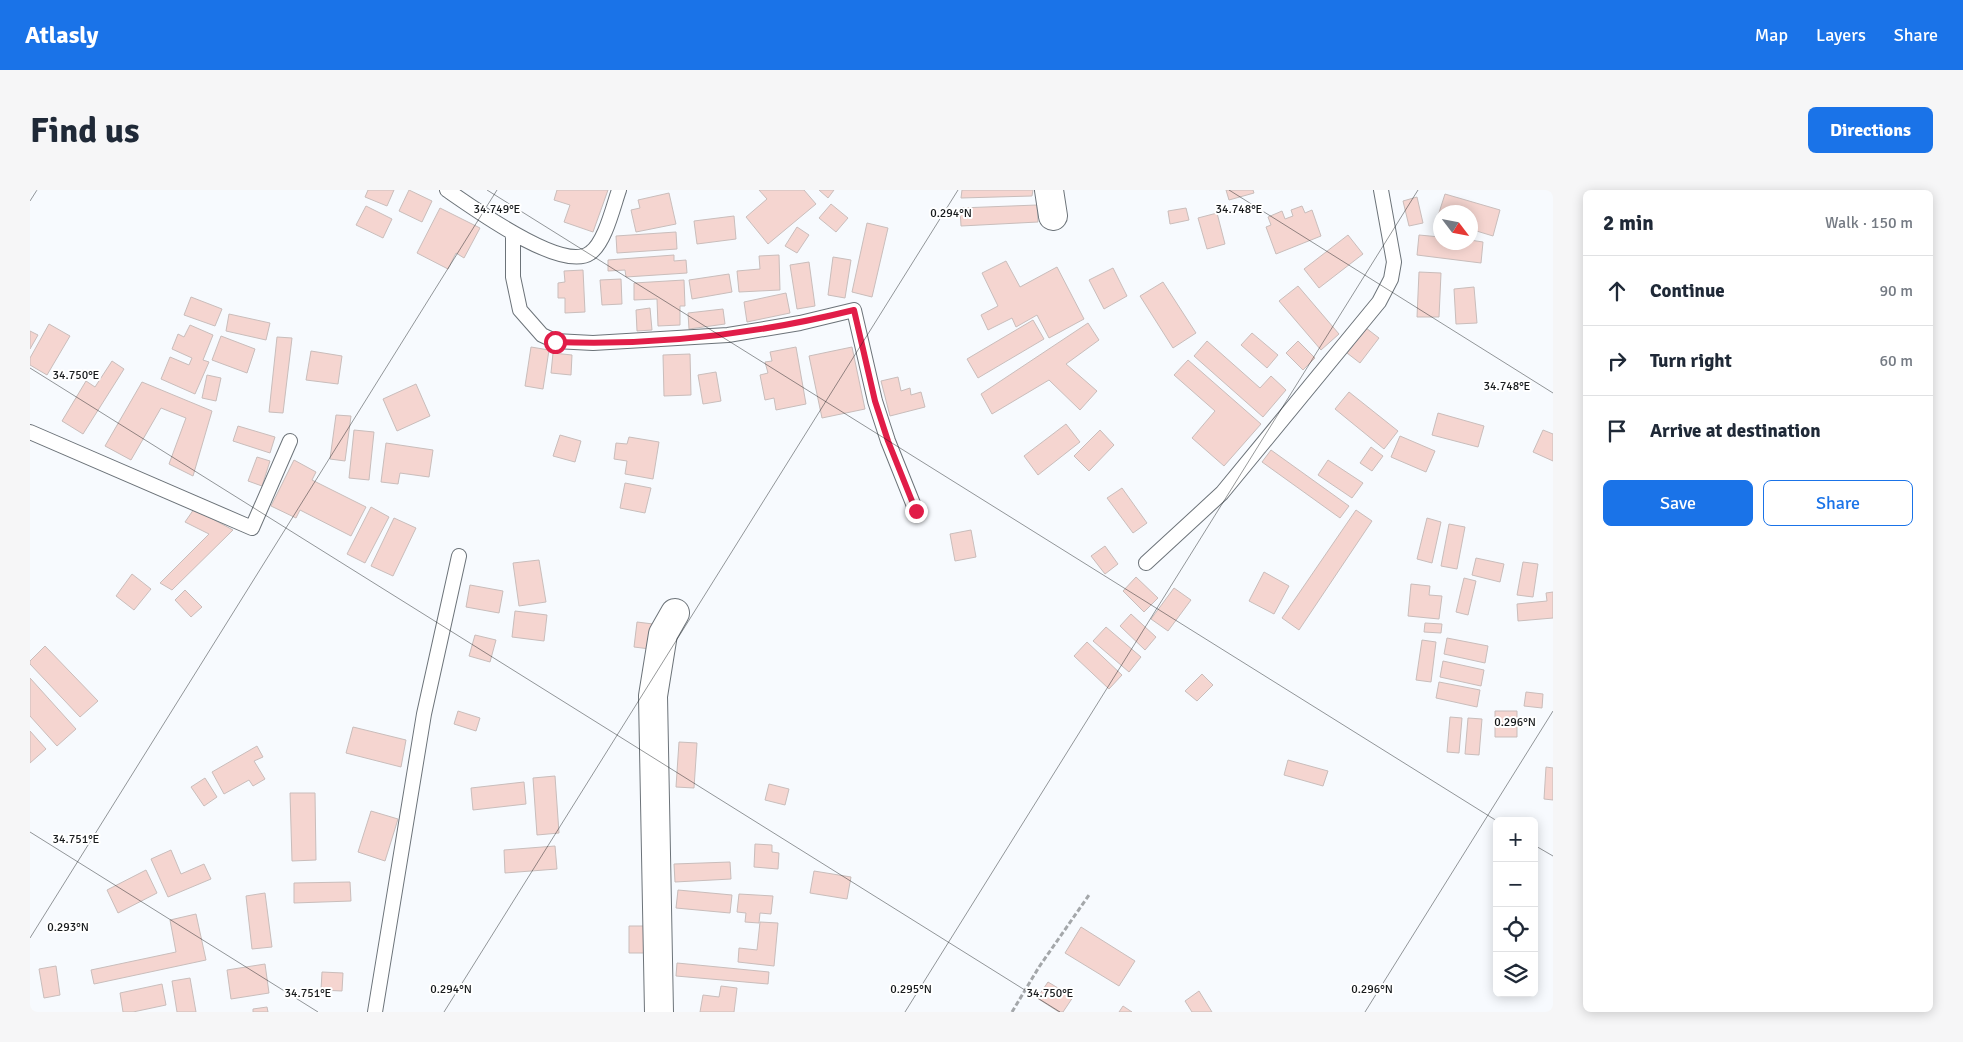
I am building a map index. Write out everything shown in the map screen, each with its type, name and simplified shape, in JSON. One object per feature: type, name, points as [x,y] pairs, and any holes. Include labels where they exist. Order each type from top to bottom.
[{"type":"street","points":[[659,1012],[653,696],[663,634],[675,613]]},
{"type":"lane","points":[[447,190],[513,234],[534,244],[577,258],[591,252],[602,236],[619,190]]},
{"type":"lane","points":[[1146,563],[1222,493],[1379,302],[1391,279],[1394,262],[1381,190]]},
{"type":"lane","points":[[513,234],[513,277],[520,310],[542,335],[555,342],[593,343],[728,335],[800,323],[854,310],[875,401],[888,441],[916,511]]},
{"type":"lane","points":[[30,432],[252,528],[290,441]]},
{"type":"lane","points":[[375,1012],[424,714],[459,556]]},
{"type":"path","points":[[1012,1012],[1039,967],[1089,895]]},
{"type":"building","points":[[368,190],[394,190],[387,206],[365,197]]},
{"type":"building","points":[[409,190],[432,201],[422,222],[399,211]]},
{"type":"building","points":[[557,190],[608,190],[593,232],[564,222],[570,205],[554,200]]},
{"type":"building","points":[[759,190],[804,190],[816,204],[768,244],[746,217],[767,199]]},
{"type":"building","points":[[819,190],[834,190],[828,198]]},
{"type":"building","points":[[962,190],[1033,190],[1032,196],[961,198]]},
{"type":"building","points":[[1226,190],[1253,190],[1254,193],[1229,200]]},
{"type":"building","points":[[669,193],[676,224],[636,232],[631,210],[640,208],[638,200]]},
{"type":"building","points":[[1445,194],[1500,210],[1493,236],[1478,231],[1478,205],[1441,205]]},
{"type":"building","points":[[1417,197],[1423,223],[1409,226],[1403,201]]},
{"type":"building","points":[[831,204],[848,218],[836,232],[819,218]]},
{"type":"building","points":[[1037,205],[1038,222],[961,226],[960,208]]},
{"type":"building","points":[[366,206],[392,219],[383,238],[356,225]]},
{"type":"building","points":[[1302,206],[1305,213],[1312,210],[1321,236],[1276,254],[1266,227],[1271,225],[1268,217],[1282,211],[1285,219],[1293,216],[1291,210]]},
{"type":"building","points":[[440,208],[480,228],[464,258],[456,253],[448,269],[417,253]]},
{"type":"building","points":[[1186,208],[1189,220],[1170,224],[1168,211]]},
{"type":"building","points":[[1217,213],[1225,244],[1207,249],[1198,218]]},
{"type":"building","points":[[734,216],[736,239],[697,244],[694,221]]},
{"type":"building","points":[[867,223],[888,228],[872,297],[852,292]]},
{"type":"building","points":[[797,227],[809,235],[797,253],[785,246]]},
{"type":"building","points":[[676,232],[677,249],[617,253],[616,236]]},
{"type":"building","points":[[1348,235],[1363,254],[1319,288],[1304,269]]},
{"type":"building","points":[[1419,235],[1433,236],[1433,250],[1478,250],[1478,241],[1483,242],[1481,263],[1417,255]]},
{"type":"building","points":[[674,255],[674,261],[686,260],[687,273],[626,277],[625,270],[608,271],[608,260]]},
{"type":"building","points":[[779,255],[780,290],[739,292],[737,271],[760,269],[759,256]]},
{"type":"building","points":[[833,257],[851,260],[845,298],[828,295]]},
{"type":"building","points":[[1006,261],[1020,287],[1057,267],[1084,319],[1049,338],[1037,315],[1016,327],[1012,318],[988,330],[981,315],[998,306],[982,273]]},
{"type":"building","points":[[809,262],[815,306],[797,309],[790,265]]},
{"type":"building","points":[[1113,268],[1127,296],[1104,309],[1089,280]]},
{"type":"building","points":[[583,270],[585,312],[565,313],[565,298],[558,298],[558,283],[565,282],[564,271]]},
{"type":"building","points":[[1419,272],[1441,273],[1439,317],[1417,317]]},
{"type":"building","points":[[729,274],[732,292],[692,299],[689,280]]},
{"type":"building","points":[[621,279],[622,304],[602,305],[600,280]]},
{"type":"building","points":[[684,280],[685,306],[680,306],[680,325],[658,326],[657,299],[634,300],[634,283]]},
{"type":"building","points":[[1163,282],[1196,333],[1173,348],[1140,296]]},
{"type":"building","points":[[1298,286],[1339,334],[1321,350],[1279,301]]},
{"type":"building","points":[[1474,287],[1477,323],[1456,324],[1454,289]]},
{"type":"building","points":[[786,293],[790,313],[747,322],[744,302]]},
{"type":"building","points":[[191,297],[222,309],[215,326],[184,315]]},
{"type":"building","points":[[650,308],[652,330],[637,331],[636,310]]},
{"type":"building","points":[[723,309],[725,324],[689,329],[688,313]]},
{"type":"building","points":[[229,314],[270,323],[266,340],[226,331]]},
{"type":"building","points":[[1033,320],[1044,339],[978,378],[967,359]]},
{"type":"building","points":[[1088,323],[1099,340],[1066,364],[1097,391],[1080,410],[1049,380],[992,414],[981,394]]},
{"type":"building","points":[[49,324],[70,336],[47,375],[30,365],[30,358]]},
{"type":"building","points":[[190,325],[213,335],[203,360],[209,362],[195,394],[161,379],[170,357],[189,365],[192,358],[172,349],[178,334],[184,337]]},
{"type":"building","points":[[1366,328],[1379,338],[1360,363],[1347,353]]},
{"type":"building","points":[[30,331],[38,335],[30,349]]},
{"type":"building","points":[[1252,333],[1278,355],[1267,368],[1241,345]]},
{"type":"building","points":[[221,336],[255,349],[247,373],[212,360]]},
{"type":"building","points":[[277,337],[292,338],[283,413],[269,412]]},
{"type":"building","points":[[1207,341],[1260,388],[1271,376],[1286,390],[1263,417],[1194,356]]},
{"type":"building","points":[[1298,341],[1315,358],[1303,370],[1286,353]]},
{"type":"building","points":[[531,347],[549,350],[543,389],[525,386]]},
{"type":"building","points":[[796,347],[806,404],[776,410],[774,398],[765,400],[760,375],[768,373],[765,362],[772,361],[770,352]]},
{"type":"building","points":[[852,347],[865,409],[822,418],[809,356]]},
{"type":"building","points":[[311,351],[342,356],[338,384],[306,380]]},
{"type":"building","points":[[553,353],[572,355],[571,375],[551,373]]},
{"type":"building","points":[[690,354],[691,395],[664,396],[663,355]]},
{"type":"building","points":[[1188,360],[1261,424],[1224,466],[1192,438],[1215,411],[1174,375]]},
{"type":"building","points":[[112,361],[124,369],[83,434],[62,421],[86,381],[95,387]]},
{"type":"building","points":[[716,372],[721,401],[703,404],[698,375]]},
{"type":"building","points":[[207,375],[221,378],[216,401],[202,398]]},
{"type":"building","points":[[898,377],[901,391],[910,388],[911,395],[921,392],[925,407],[890,416],[881,381]]},
{"type":"building","points":[[142,382],[212,411],[193,476],[169,464],[186,418],[161,408],[131,460],[105,446]]},
{"type":"building","points":[[416,384],[430,416],[397,431],[383,399]]},
{"type":"building","points":[[1349,392],[1398,431],[1384,449],[1335,409]]},
{"type":"building","points":[[1438,413],[1484,426],[1478,447],[1432,435]]},
{"type":"building","points":[[336,415],[351,416],[345,461],[330,459]]},
{"type":"building","points":[[1066,424],[1080,442],[1038,475],[1024,456]]},
{"type":"building","points":[[238,426],[275,437],[270,453],[233,441]]},
{"type":"building","points":[[354,430],[374,432],[369,480],[349,478]]},
{"type":"building","points":[[1100,430],[1114,445],[1089,471],[1074,456]]},
{"type":"building","points":[[1543,430],[1553,434],[1553,461],[1533,452]]},
{"type":"building","points":[[560,435],[581,441],[575,462],[553,456]]},
{"type":"building","points":[[1400,436],[1435,451],[1426,472],[1391,457]]},
{"type":"building","points":[[629,437],[659,442],[653,479],[625,474],[627,461],[614,459],[616,443],[627,444]]},
{"type":"building","points":[[386,443],[433,450],[429,477],[400,473],[398,484],[381,482]]},
{"type":"building","points":[[1371,447],[1383,456],[1372,471],[1360,463]]},
{"type":"building","points":[[1271,450],[1349,506],[1340,518],[1262,462]]},
{"type":"building","points":[[257,457],[270,461],[262,486],[248,481]]},
{"type":"building","points":[[294,460],[316,472],[312,480],[366,507],[351,536],[300,510],[296,518],[271,506]]},
{"type":"building","points":[[1328,460],[1363,483],[1352,498],[1318,475]]},
{"type":"building","points":[[625,483],[651,488],[645,513],[620,508]]},
{"type":"building","points":[[1122,488],[1147,523],[1133,533],[1107,498]]},
{"type":"building","points":[[371,507],[389,517],[365,563],[347,554]]},
{"type":"building","points":[[194,509],[233,530],[172,590],[160,583],[209,534],[185,522]]},
{"type":"building","points":[[1356,510],[1372,521],[1299,630],[1282,618]]},
{"type":"building","points":[[394,518],[416,528],[393,576],[371,566]]},
{"type":"building","points":[[1427,518],[1441,522],[1432,563],[1417,559]]},
{"type":"building","points":[[1449,524],[1465,527],[1457,569],[1441,566]]},
{"type":"building","points":[[971,530],[976,557],[955,561],[950,534]]},
{"type":"building","points":[[1105,546],[1118,564],[1105,574],[1091,556]]},
{"type":"building","points":[[1476,558],[1504,564],[1500,582],[1472,575]]},
{"type":"building","points":[[539,560],[546,602],[519,606],[513,563]]},
{"type":"building","points":[[1523,562],[1538,564],[1533,597],[1517,595]]},
{"type":"building","points":[[1264,572],[1289,586],[1274,614],[1249,601]]},
{"type":"building","points":[[132,574],[151,589],[134,610],[116,596]]},
{"type":"building","points":[[1136,577],[1158,598],[1144,612],[1123,591]]},
{"type":"building","points":[[1464,578],[1476,581],[1468,615],[1456,612]]},
{"type":"building","points":[[1411,584],[1430,586],[1429,595],[1442,596],[1439,619],[1408,616]]},
{"type":"building","points":[[470,585],[503,591],[499,613],[466,607]]},
{"type":"building","points":[[1174,588],[1191,600],[1168,631],[1151,619]]},
{"type":"building","points":[[185,590],[202,607],[191,617],[175,600]]},
{"type":"building","points":[[1553,592],[1553,618],[1518,621],[1517,604],[1547,601],[1546,593]]},
{"type":"building","points":[[515,611],[547,615],[544,641],[512,637]]},
{"type":"building","points":[[1131,614],[1156,637],[1145,650],[1120,626]]},
{"type":"building","points":[[637,622],[653,624],[650,649],[634,647]]},
{"type":"building","points":[[1425,623],[1442,624],[1441,633],[1424,632]]},
{"type":"building","points":[[1106,627],[1141,657],[1129,672],[1093,641]]},
{"type":"building","points":[[475,635],[496,640],[490,662],[469,656]]},
{"type":"building","points":[[1447,638],[1488,646],[1485,663],[1444,654]]},
{"type":"building","points":[[1422,640],[1436,642],[1431,682],[1416,680]]},
{"type":"building","points":[[1087,642],[1122,675],[1109,689],[1074,656]]},
{"type":"building","points":[[45,646],[98,701],[80,717],[30,664],[30,661]]},
{"type":"building","points":[[1443,661],[1484,670],[1481,686],[1440,677]]},
{"type":"building","points":[[1202,674],[1213,685],[1197,701],[1185,691]]},
{"type":"building","points":[[30,678],[76,729],[57,746],[30,716]]},
{"type":"building","points":[[1439,682],[1480,690],[1477,707],[1436,698]]},
{"type":"building","points":[[1526,692],[1543,694],[1542,708],[1524,706]]},
{"type":"building","points":[[458,711],[480,718],[476,731],[454,724]]},
{"type":"building","points":[[1495,711],[1517,711],[1517,737],[1495,737]]},
{"type":"building","points":[[1450,717],[1462,718],[1459,753],[1447,752]]},
{"type":"building","points":[[1468,718],[1482,719],[1479,755],[1465,754]]},
{"type":"building","points":[[353,727],[406,740],[401,767],[346,753]]},
{"type":"building","points":[[30,731],[46,749],[30,763]]},
{"type":"building","points":[[679,742],[697,743],[694,788],[676,787]]},
{"type":"building","points":[[257,746],[263,757],[254,761],[265,779],[253,786],[249,780],[224,794],[212,772]]},
{"type":"building","points":[[1288,760],[1328,771],[1323,786],[1284,775]]},
{"type":"building","points":[[1546,767],[1553,768],[1553,800],[1544,799]]},
{"type":"building","points":[[555,776],[559,833],[537,835],[533,778]]},
{"type":"building","points":[[205,778],[217,797],[204,806],[191,787]]},
{"type":"building","points":[[524,782],[526,804],[473,810],[471,788]]},
{"type":"building","points":[[769,784],[789,789],[785,805],[765,800]]},
{"type":"building","points":[[290,793],[315,793],[316,860],[292,861]]},
{"type":"building","points":[[371,811],[398,819],[385,861],[358,852]]},
{"type":"building","points":[[755,844],[772,845],[772,852],[779,853],[778,869],[754,867]]},
{"type":"building","points":[[555,846],[557,869],[505,873],[504,850]]},
{"type":"building","points":[[171,850],[181,874],[204,864],[211,879],[168,897],[151,859]]},
{"type":"building","points":[[730,862],[731,879],[675,882],[674,864]]},
{"type":"building","points":[[146,870],[157,893],[118,913],[107,890]]},
{"type":"building","points":[[814,871],[851,877],[847,899],[810,893]]},
{"type":"building","points":[[350,882],[351,901],[294,903],[294,883]]},
{"type":"building","points":[[678,890],[732,895],[730,913],[676,908]]},
{"type":"building","points":[[265,893],[272,947],[252,949],[246,896]]},
{"type":"building","points":[[739,894],[773,896],[771,914],[760,913],[759,923],[745,922],[746,913],[737,912]]},
{"type":"building","points":[[196,914],[206,960],[94,984],[91,970],[176,952],[170,920]]},
{"type":"building","points":[[760,922],[778,923],[774,966],[738,962],[739,948],[757,950]]},
{"type":"building","points":[[629,926],[649,926],[648,953],[629,953]]},
{"type":"building","points":[[1081,927],[1135,961],[1119,986],[1065,953]]},
{"type":"building","points":[[677,963],[769,972],[768,984],[676,976]]},
{"type":"building","points":[[265,964],[269,993],[231,999],[227,970]]},
{"type":"building","points":[[56,966],[60,995],[44,998],[39,969]]},
{"type":"building","points":[[322,972],[343,973],[342,991],[321,990]]},
{"type":"building","points":[[190,978],[196,1012],[177,1012],[172,981]]},
{"type":"building","points":[[1048,982],[1073,997],[1063,1012],[1059,1012],[1037,998]]},
{"type":"building","points":[[162,984],[166,1005],[133,1012],[123,1012],[120,993]]},
{"type":"building","points":[[721,986],[737,988],[734,1012],[700,1012],[703,995],[719,997]]},
{"type":"building","points":[[1199,991],[1212,1012],[1192,1012],[1185,1001]]},
{"type":"building","points":[[1123,1006],[1132,1012],[1119,1012]]},
{"type":"building","points":[[267,1007],[268,1012],[253,1012],[253,1009]]},
{"type":"route","points":[[555,342],[593,343],[728,335],[800,323],[854,310],[875,401],[888,441],[916,511]]}]
